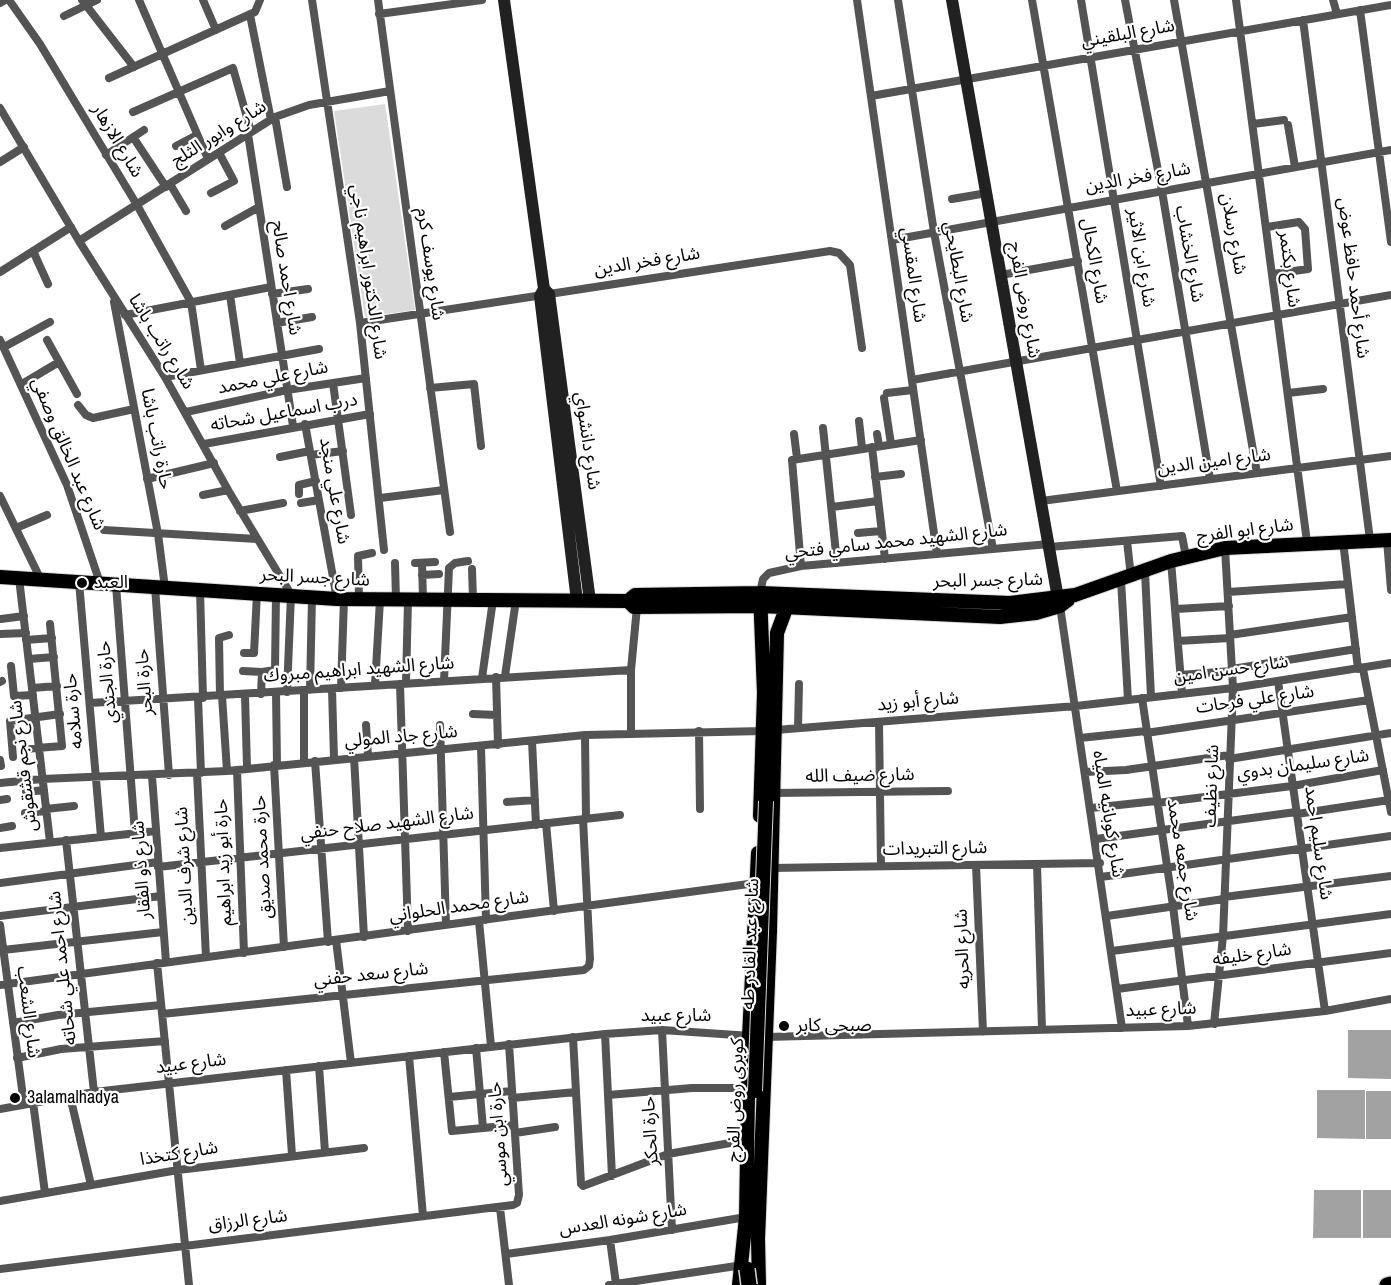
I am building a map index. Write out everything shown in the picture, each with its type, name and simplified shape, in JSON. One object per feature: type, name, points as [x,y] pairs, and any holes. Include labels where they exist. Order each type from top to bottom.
[{"type":"highway","points":[[745,1267],[748,1285]]},
{"type":"main road","name":"شارع ابو الفرج","points":[[1075,595],[1171,561],[1226,548],[1307,542],[1389,540]]},
{"type":"main road","name":"شارع جسر البحر","points":[[0,578],[381,600],[584,601],[632,604],[635,595],[998,603],[1059,602]]},
{"type":"main road","name":"شارع جسر البحر","points":[[760,599],[787,606],[1000,617],[1030,615],[1075,595]]},
{"type":"main road","name":"شارع عبد القادر طه","points":[[759,1285],[758,1239],[771,868],[769,731],[760,599]]},
{"type":"main road","name":"شارع عبد القادر طه","points":[[739,1285],[745,1267],[749,1037],[762,772],[769,731],[780,620],[787,606]]},
{"type":"main road","points":[[762,621],[771,617],[780,620]]},
{"type":"main road","name":"كوبرى روض الفرج","points":[[745,1267],[770,797],[762,772]]},
{"type":"main road","name":"كوبرى روض الفرج","points":[[748,1285],[752,1246],[758,1102],[764,1083]]},
{"type":"street","points":[[0,3],[7,0]]},
{"type":"street","name":"شارع الازهار","points":[[7,0],[106,155],[191,302]]},
{"type":"street","points":[[64,16],[84,2],[96,0]]},
{"type":"street","points":[[139,0],[208,159]]},
{"type":"street","points":[[202,0],[216,30]]},
{"type":"street","points":[[109,78],[250,15],[258,8],[260,0]]},
{"type":"street","name":"شارع الدكتور ابراهيم ناجي","points":[[312,0],[360,323],[384,550]]},
{"type":"street","name":"شارع يوسف كرم","points":[[378,0],[450,532]]},
{"type":"street","points":[[379,14],[482,0]]},
{"type":"street","name":"شارع دانشواي","points":[[504,0],[584,601]]},
{"type":"street","name":"شارع المقسي","points":[[857,0],[937,554]]},
{"type":"street","name":"شارع البطايحي","points":[[898,0],[958,371],[993,549]]},
{"type":"street","name":"شارع روض الفرج","points":[[952,0],[1059,602]]},
{"type":"street","name":"شارع الكحال","points":[[1032,0],[1117,491]]},
{"type":"street","name":"شارع ابن الاثير","points":[[1081,0],[1161,486]]},
{"type":"street","name":"شارع الخشاب","points":[[1125,0],[1162,191],[1210,479]]},
{"type":"street","name":"شارع رسلان","points":[[1174,0],[1257,473]]},
{"type":"street","name":"شارع بكتمر","points":[[1236,0],[1307,542]]},
{"type":"street","points":[[1333,0],[1337,14]]},
{"type":"street","points":[[84,2],[134,66]]},
{"type":"street","name":"شارع البلقيني","points":[[871,96],[1391,5]]},
{"type":"street","points":[[1360,10],[1391,242]]},
{"type":"street","points":[[250,15],[287,187]]},
{"type":"street","name":"شارع أحمد حافظ عوض","points":[[1303,20],[1370,540]]},
{"type":"street","name":"شارع احمد صالح","points":[[178,93],[231,68],[236,72],[250,133],[292,426]]},
{"type":"street","name":"شارع وابور الثلج","points":[[79,241],[273,118],[327,101],[390,91]]},
{"type":"street","points":[[133,112],[178,93]]},
{"type":"street","name":"شارع راتب باشا","points":[[0,108],[79,241],[186,412],[240,511],[291,595]]},
{"type":"street","points":[[1253,124],[1286,122],[1295,167]]},
{"type":"street","points":[[106,155],[144,130]]},
{"type":"street","points":[[176,146],[197,135]]},
{"type":"street","points":[[133,137],[186,211]]},
{"type":"street","points":[[0,162],[24,147]]},
{"type":"street","name":"شارع فخر الدين","points":[[892,240],[1391,150]]},
{"type":"street","points":[[211,193],[234,181],[219,153]]},
{"type":"street","points":[[952,199],[987,193]]},
{"type":"street","points":[[225,226],[259,207]]},
{"type":"street","points":[[1267,227],[1299,222],[1305,229],[1309,267],[1273,274]]},
{"type":"street","points":[[0,272],[71,227]]},
{"type":"street","points":[[33,251],[48,284]]},
{"type":"street","name":"شارع فخر الدين","points":[[360,323],[830,251],[839,253],[850,266],[862,348]]},
{"type":"street","points":[[1001,275],[1078,261]]},
{"type":"street","points":[[125,315],[230,295],[308,289]]},
{"type":"street","points":[[230,295],[240,363]]},
{"type":"street","points":[[912,380],[1017,359],[1391,295]]},
{"type":"street","name":"حارة راتب باشا","points":[[113,296],[158,534],[160,587]]},
{"type":"street","points":[[191,302],[201,370]]},
{"type":"street","points":[[277,323],[312,317]]},
{"type":"street","points":[[2,344],[50,322]]},
{"type":"street","points":[[47,340],[76,394]]},
{"type":"street","name":"شارع عبد الخالق وصفي","points":[[2,344],[67,485],[100,583]]},
{"type":"street","points":[[165,377],[319,349]]},
{"type":"street","points":[[22,384],[59,362]]},
{"type":"street","name":"شارع علي محمد","points":[[186,412],[287,390],[366,378]]},
{"type":"street","points":[[333,383],[351,515]]},
{"type":"street","points":[[430,388],[473,383],[482,446]]},
{"type":"street","points":[[1288,393],[1323,389]]},
{"type":"street","points":[[891,444],[885,396],[913,390]]},
{"type":"street","points":[[78,405],[86,415],[93,418],[134,410]]},
{"type":"street","name":"درب اسماعيل شحاته","points":[[204,444],[292,426],[370,414]]},
{"type":"street","points":[[858,421],[871,447],[885,558]]},
{"type":"street","name":"شارع علي منجد","points":[[305,424],[340,599],[334,759]]},
{"type":"street","points":[[823,428],[828,453],[837,563]]},
{"type":"street","points":[[794,434],[801,566]]},
{"type":"street","points":[[871,447],[877,434]]},
{"type":"street","points":[[794,459],[921,440]]},
{"type":"street","points":[[280,457],[343,452]]},
{"type":"street","name":"شارع امين الدين","points":[[1041,501],[1391,456]]},
{"type":"street","points":[[147,479],[214,463]]},
{"type":"street","points":[[875,477],[901,474]]},
{"type":"street","points":[[299,494],[298,485],[315,481]]},
{"type":"street","points":[[203,495],[228,490]]},
{"type":"street","points":[[380,498],[444,490]]},
{"type":"street","points":[[0,496],[41,580]]},
{"type":"street","points":[[301,503],[319,500]]},
{"type":"street","points":[[832,507],[878,501]]},
{"type":"street","points":[[240,511],[283,503]]},
{"type":"street","points":[[16,528],[47,515]]},
{"type":"street","points":[[104,530],[257,539]]},
{"type":"street","points":[[858,533],[881,531]]},
{"type":"street","name":"شارع الشهيد محمد سامي فتحي","points":[[760,599],[764,579],[769,573],[801,566],[993,549],[1182,536],[1186,557]]},
{"type":"street","points":[[1389,540],[1391,590]]},
{"type":"street","points":[[1127,541],[1132,576],[1128,700]]},
{"type":"street","points":[[1342,541],[1356,649],[1369,700],[1391,812]]},
{"type":"street","name":"شارع نظيف","points":[[1214,1024],[1223,936],[1233,688],[1226,548]]},
{"type":"street","points":[[359,599],[358,556],[372,553]]},
{"type":"street","points":[[1171,561],[1182,693]]},
{"type":"street","points":[[423,600],[423,575],[418,563],[435,562]]},
{"type":"street","points":[[395,563],[402,600],[401,754],[408,930]]},
{"type":"street","points":[[444,681],[449,566],[455,563],[470,565],[473,600]]},
{"type":"street","points":[[423,575],[439,574]]},
{"type":"street","name":"شارع جمعه محمد","points":[[1132,576],[1147,698],[1146,732],[1168,866],[1188,1026]]},
{"type":"street","name":"شارع نجم قشقوش","points":[[19,578],[50,842]]},
{"type":"street","name":"حارة سلامه","points":[[79,582],[101,837]]},
{"type":"street","points":[[1228,592],[1348,584]]},
{"type":"street","name":"حارة الجندي","points":[[116,585],[135,833]]},
{"type":"street","name":"حارة البحر","points":[[160,587],[163,698],[169,775]]},
{"type":"street","name":"شارع شرف الدين","points":[[200,590],[199,773],[206,957]]},
{"type":"street","points":[[244,653],[254,653],[257,593]]},
{"type":"street","points":[[243,670],[262,672],[275,670],[276,594]]},
{"type":"street","points":[[287,692],[291,595]]},
{"type":"street","points":[[304,762],[312,597]]},
{"type":"street","points":[[375,686],[381,600]]},
{"type":"street","points":[[482,678],[493,600]]},
{"type":"street","points":[[498,745],[497,715],[501,677],[516,600]]},
{"type":"street","name":"شارع كوبانيه المياه","points":[[1059,602],[1100,863],[1122,1028]]},
{"type":"street","points":[[631,733],[632,604]]},
{"type":"street","points":[[1176,609],[1229,606]]},
{"type":"street","points":[[1,619],[24,616]]},
{"type":"street","points":[[1178,641],[1230,636],[1352,617]]},
{"type":"street","points":[[25,750],[59,748],[63,744],[50,624]]},
{"type":"street","points":[[0,634],[52,638]]},
{"type":"street","points":[[227,771],[219,638],[229,635]]},
{"type":"street","points":[[1180,675],[1232,670],[1356,649]]},
{"type":"street","points":[[29,659],[54,657]]},
{"type":"street","name":"شارع حسن امين","points":[[1076,706],[1233,688],[1391,663]]},
{"type":"street","points":[[11,666],[14,696],[57,686]]},
{"type":"street","name":"شارع الشهيد ابراهيم مبروك","points":[[90,703],[631,670]]},
{"type":"street","points":[[261,694],[262,672]]},
{"type":"street","name":"شارع سليم احمد","points":[[1278,681],[1325,1011]]},
{"type":"street","points":[[798,729],[799,684]]},
{"type":"street","name":"حارة محمد صديق","points":[[276,692],[275,765],[284,947]]},
{"type":"street","points":[[245,694],[247,768]]},
{"type":"street","name":"شارع علي فرحات","points":[[1080,738],[1146,732],[1369,700]]},
{"type":"street","name":"شارع أبو زيد","points":[[769,731],[1076,706]]},
{"type":"street","points":[[13,757],[9,722],[60,714]]},
{"type":"street","points":[[473,714],[497,715]]},
{"type":"street","points":[[879,722],[881,866]]},
{"type":"street","points":[[366,725],[368,756]]},
{"type":"street","points":[[440,725],[446,925]]},
{"type":"street","points":[[699,731],[700,809]]},
{"type":"street","name":"شارع جاد المولي","points":[[0,783],[96,776],[152,776],[227,771],[585,735],[769,731]]},
{"type":"street","points":[[1085,772],[1229,757],[1391,733]]},
{"type":"street","points":[[585,735],[587,907]]},
{"type":"street","points":[[532,741],[536,825]]},
{"type":"street","points":[[481,747],[482,920],[484,979],[491,1046]]},
{"type":"street","points":[[354,757],[364,937]]},
{"type":"street","points":[[0,760],[1,766]]},
{"type":"street","points":[[315,761],[321,848],[332,941],[351,1062]]},
{"type":"street","name":"حارة أبو زيد ابراهيم","points":[[237,770],[244,953]]},
{"type":"street","name":"شارع سليمان بدوي","points":[[1091,808],[1292,786],[1383,770]]},
{"type":"street","name":"شارع ذو الفقار","points":[[152,776],[163,932],[162,1010],[189,1285]]},
{"type":"street","points":[[26,792],[44,790]]},
{"type":"street","name":"شارع ضيف الله","points":[[770,797],[948,791]]},
{"type":"street","points":[[507,802],[535,800]]},
{"type":"street","points":[[1096,839],[1389,800]]},
{"type":"street","points":[[25,813],[74,806]]},
{"type":"street","name":"شارع الشهيد صلاح حنفي","points":[[0,883],[620,815]]},
{"type":"street","points":[[546,823],[554,911]]},
{"type":"street","points":[[0,828],[12,826]]},
{"type":"street","points":[[0,848],[156,831]]},
{"type":"street","points":[[1101,877],[1391,836]]},
{"type":"street","name":"شارع احمد علي شحاته","points":[[66,840],[94,1092]]},
{"type":"street","name":"شارع التبريدات","points":[[771,868],[1100,863]]},
{"type":"street","points":[[1037,864],[1042,1030]]},
{"type":"street","name":"شارع الحريه","points":[[976,865],[983,1032]]},
{"type":"street","points":[[1107,916],[1391,876]]},
{"type":"street","name":"شارع محمد الحلواني","points":[[4,985],[756,883]]},
{"type":"street","points":[[0,916],[161,896]]},
{"type":"street","name":"شارع سعد حفني","points":[[13,1023],[85,1012],[162,1010],[342,995],[584,970],[590,963],[587,907]]},
{"type":"street","points":[[1112,951],[1391,914]]},
{"type":"street","name":"شارع الشعب","points":[[0,925],[4,985],[13,1023],[24,1104]]},
{"type":"street","points":[[3,950],[163,932]]},
{"type":"street","name":"شارع خليفه","points":[[1117,989],[1391,953]]},
{"type":"street","name":"شارع عبيد","points":[[0,1109],[94,1092],[604,1034],[662,1030],[711,1031],[749,1037],[766,1037],[1188,1026],[1325,1011],[1391,999]]},
{"type":"street","name":"حارة الحكر","points":[[662,1030],[672,1230]]},
{"type":"street","points":[[604,1034],[612,1176]]},
{"type":"street","points":[[573,1037],[581,1184],[586,1187],[668,1154],[747,1140]]},
{"type":"street","points":[[17,1058],[61,1049],[165,1041]]},
{"type":"street","name":"حارة ابن موسي","points":[[501,1208],[513,1205],[519,1199],[509,1044]]},
{"type":"street","points":[[476,1048],[483,1128]]},
{"type":"street","points":[[444,1052],[452,1130],[555,1127]]},
{"type":"street","points":[[409,1056],[423,1216]]},
{"type":"street","points":[[319,1066],[325,1152]]},
{"type":"street","points":[[286,1070],[292,1155]]},
{"type":"street","points":[[608,1095],[665,1090],[748,1088]]},
{"type":"street","points":[[449,1097],[576,1092]]},
{"type":"street","points":[[70,1096],[91,1185]]},
{"type":"street","points":[[33,1102],[45,1193]]},
{"type":"street","name":"شارع كتخذا","points":[[0,1201],[178,1170],[364,1148]]},
{"type":"street","points":[[501,1208],[509,1285]]},
{"type":"street","name":"شارع الرزاق","points":[[0,1269],[501,1208]]},
{"type":"street","name":"شارع شونه العدس","points":[[506,1254],[610,1240],[746,1217]]},
{"type":"street","points":[[610,1240],[612,1284],[745,1267]]},
{"type":"shaded area","points":[[385,104],[415,310],[365,317],[334,111]]},
{"type":"shaded area","points":[[1348,1030],[1391,1030],[1391,1079],[1348,1078]]},
{"type":"shaded area","points":[[1317,1090],[1365,1090],[1365,1139],[1317,1138]]},
{"type":"shaded area","points":[[1366,1091],[1391,1091],[1391,1139],[1366,1139]]},
{"type":"shaded area","points":[[1314,1190],[1361,1190],[1361,1238],[1313,1238]]},
{"type":"shaded area","points":[[1363,1190],[1391,1190],[1391,1238],[1363,1238]]},
{"type":"place","name":"العبد","points":[[82,583]]},
{"type":"place","name":"صبحى كابر","points":[[784,1026]]},
{"type":"place","name":"3alamalhadya","points":[[15,1098]]}]
